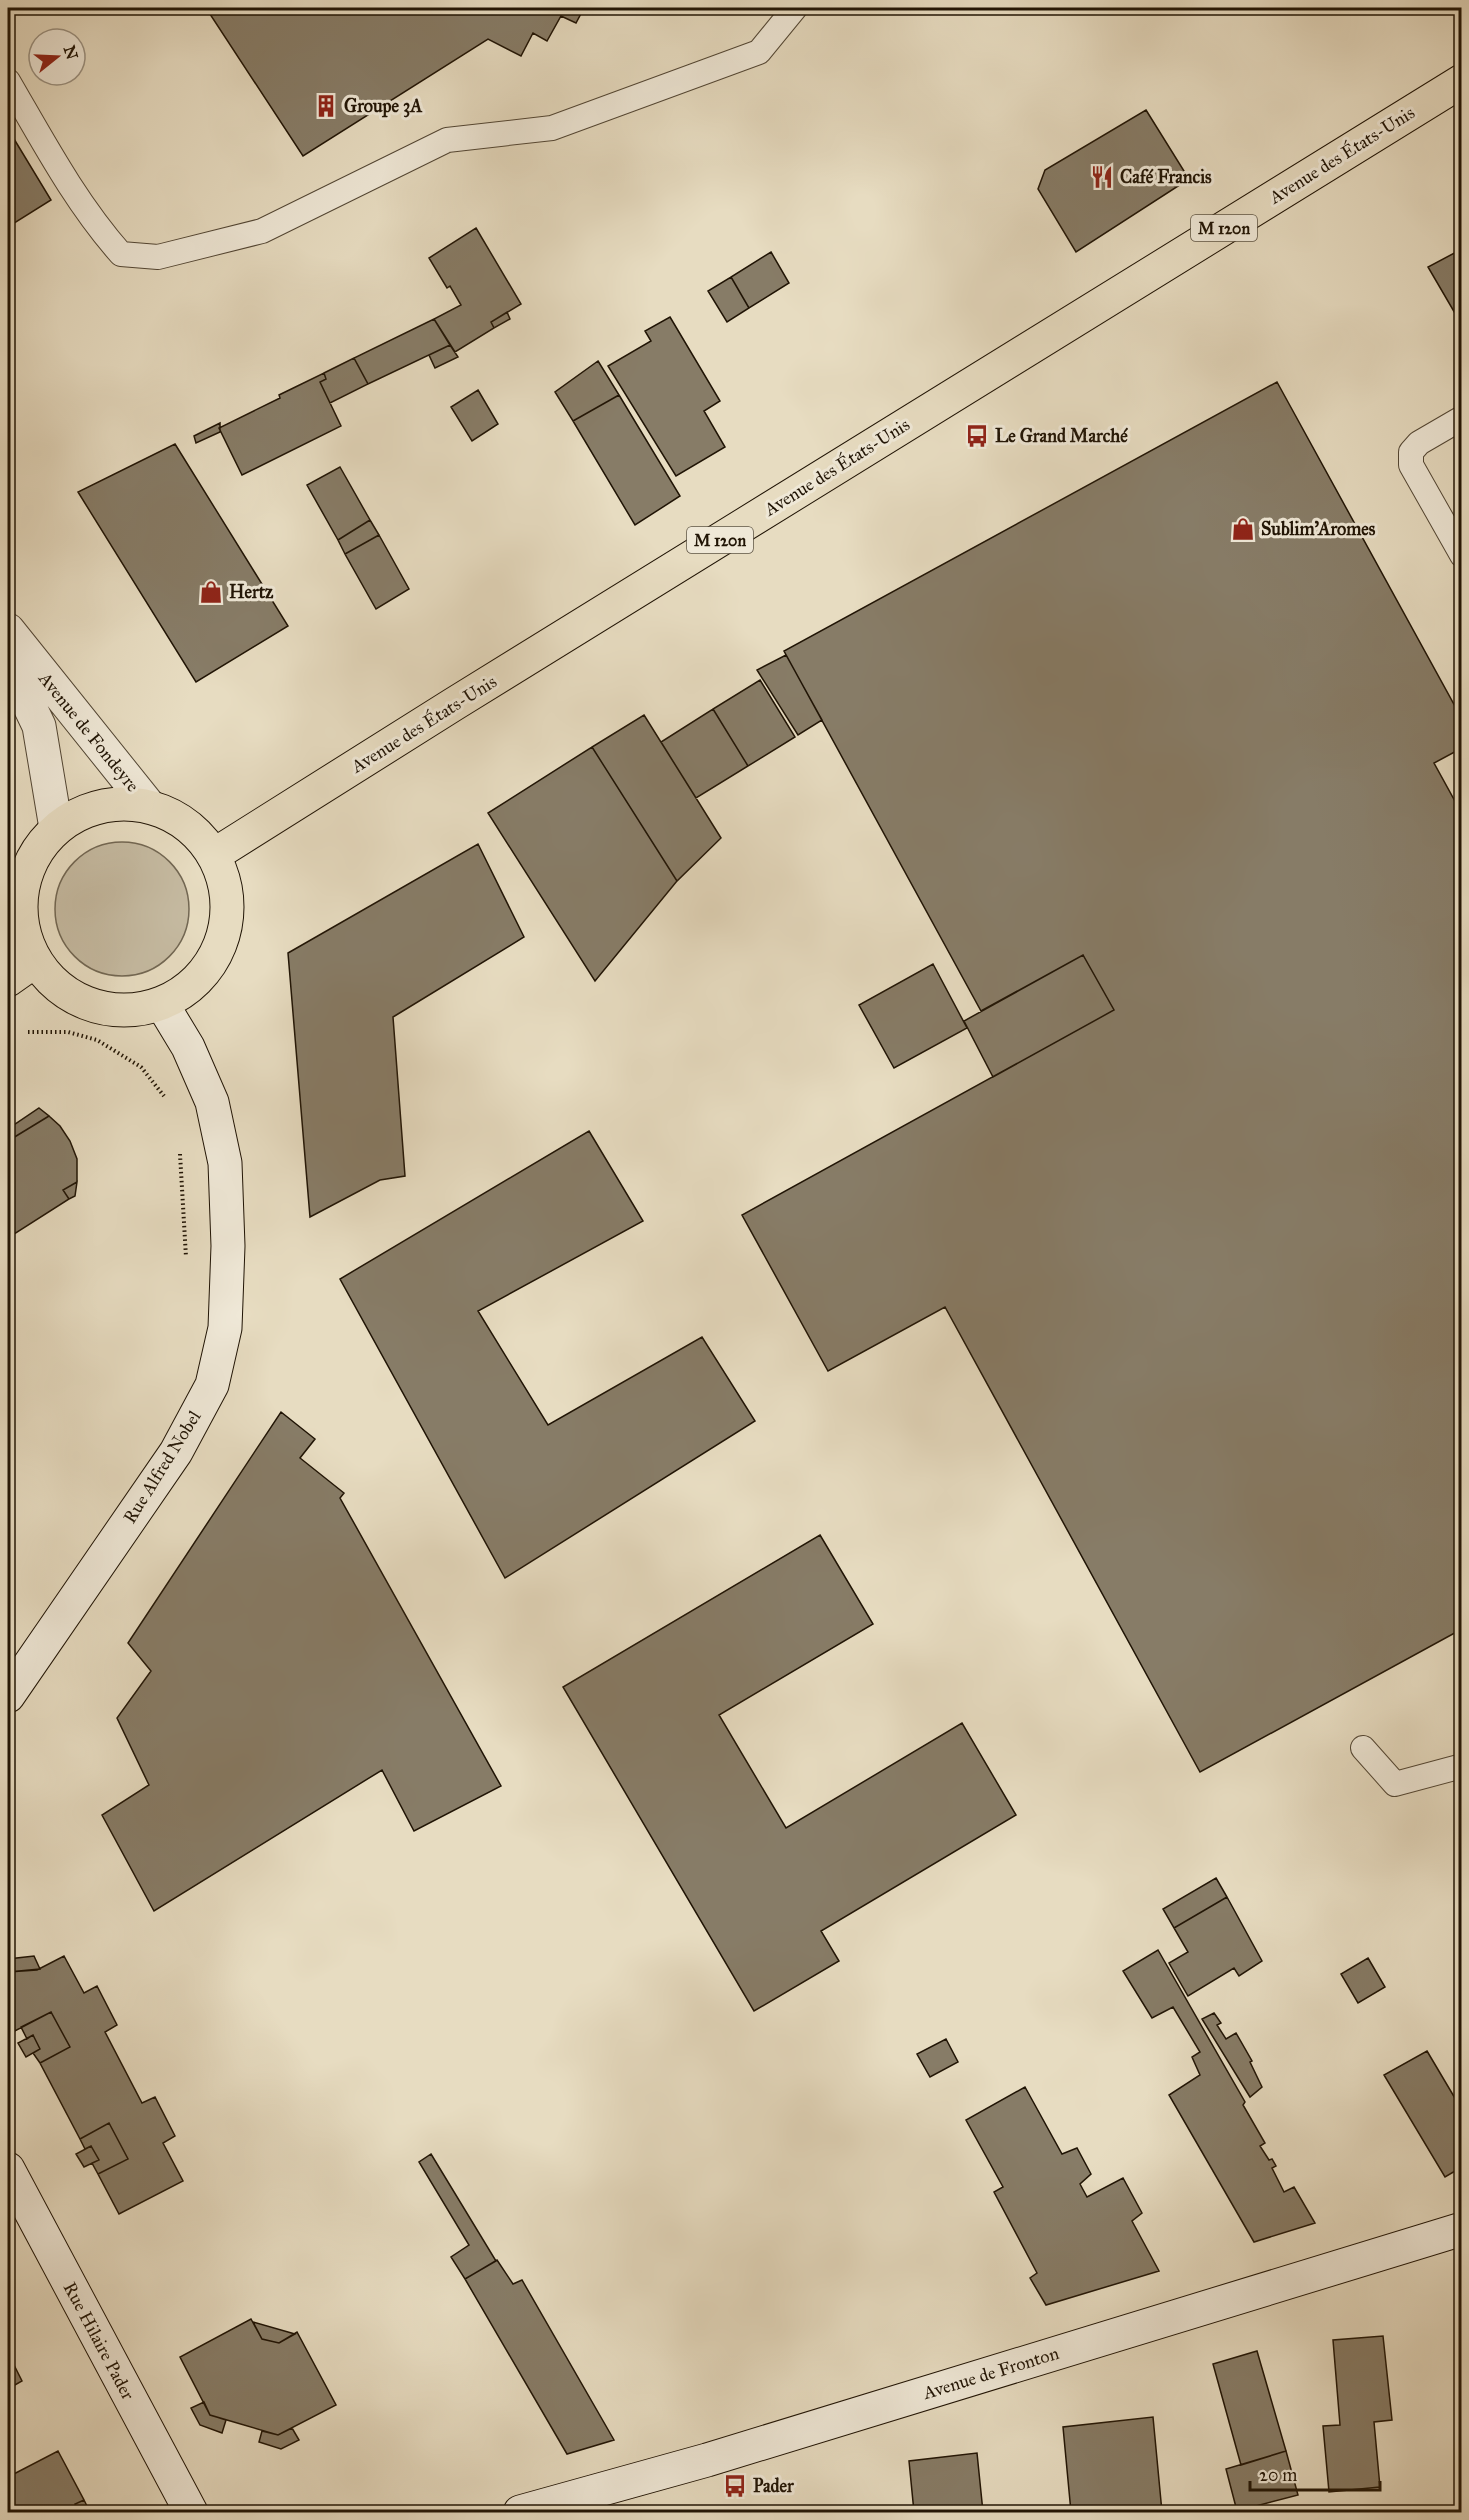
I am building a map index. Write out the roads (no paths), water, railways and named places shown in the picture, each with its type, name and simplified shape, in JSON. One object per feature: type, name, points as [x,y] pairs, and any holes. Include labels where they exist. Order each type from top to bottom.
[{"type":"main road","name":"Avenue des États-Unis","points":[[214,855],[1461,81]]},
{"type":"main road","points":[[116,802],[149,806],[175,816],[197,833],[214,855],[226,889],[226,924],[215,957],[192,985],[162,1004],[134,1010],[105,1009],[78,1000],[53,984],[35,961],[24,934],[20,905],[25,876],[36,850],[56,828],[84,810],[116,802]]},
{"type":"main road","points":[[8,980],[35,961]]},
{"type":"street","name":"Avenue de Fondeyre","points":[[8,630],[149,806]]},
{"type":"street","name":"Avenue de Fondeyre","points":[[8,661],[39,726],[56,828]]},
{"type":"street","name":"Rue Alfred Nobel","points":[[8,1696],[176,1452],[212,1385],[225,1328],[228,1245],[225,1163],[212,1102],[188,1047],[162,1004]]},
{"type":"street","name":"Rue Hilaire Pader","points":[[8,2169],[190,2512]]},
{"type":"street","name":"Avenue de Fronton","points":[[519,2512],[730,2453],[1461,2229]]},
{"type":"lane","points":[[8,81],[62,174],[96,225],[121,254],[158,257],[262,231],[447,140],[552,129],[759,51],[795,8]]},
{"type":"lane","points":[[1459,543],[1411,465],[1411,452],[1419,443],[1461,418]]},
{"type":"lane","points":[[1363,1748],[1395,1784],[1461,1766]]},
{"type":"place","name":"Groupe 3A","points":[[326,106]]},
{"type":"place","name":"Café Francis","points":[[1102,177]]},
{"type":"place","name":"Le Grand Marché","points":[[977,436]]},
{"type":"place","name":"Sublim'Aromes","points":[[1243,529]]},
{"type":"place","name":"Hertz","points":[[211,592]]},
{"type":"place","name":"Pader","points":[[735,2486]]}]
